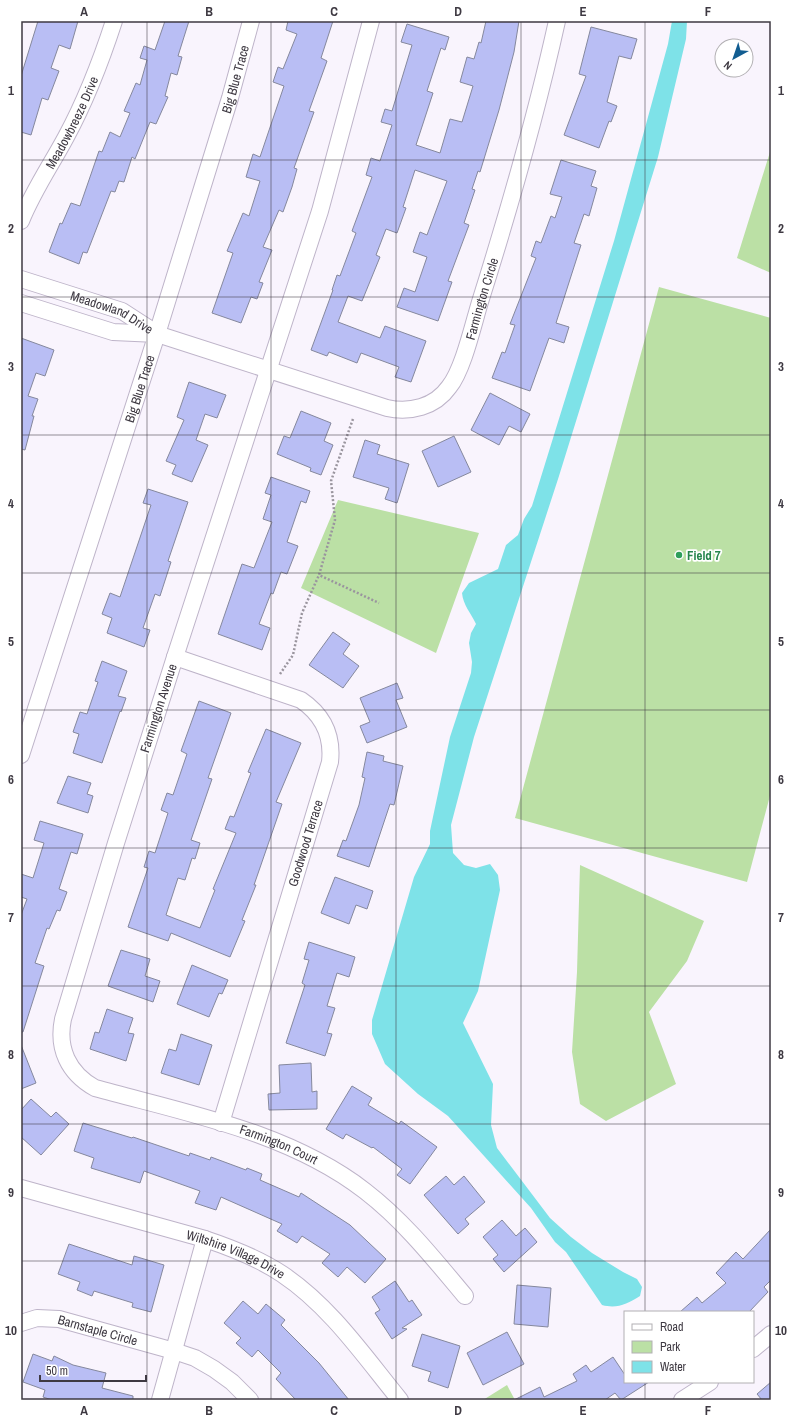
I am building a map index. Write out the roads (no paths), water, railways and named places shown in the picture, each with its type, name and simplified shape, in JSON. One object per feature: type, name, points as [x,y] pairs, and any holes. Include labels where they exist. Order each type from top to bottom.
[{"type":"street","name":"Meadowbreeze Drive","points":[[21,221],[27,206],[66,138],[86,98],[103,57],[114,21]]},
{"type":"street","name":"Big Blue Trace","points":[[21,755],[158,334],[230,98],[251,21]]},
{"type":"street","points":[[269,370],[320,211],[371,21]]},
{"type":"street","name":"Farmington Circle","points":[[158,334],[397,410],[424,407],[434,402],[455,380],[465,351],[496,252],[526,146],[557,21]]},
{"type":"street","name":"Meadowland Drive","points":[[21,279],[122,311],[158,334]]},
{"type":"street","points":[[41,309],[47,287]]},
{"type":"street","name":"Meadowland Drive","points":[[21,303],[113,332],[158,334]]},
{"type":"street","name":"Farmington Avenue","points":[[62,1049],[61,1034],[63,1019],[116,843],[174,657],[269,370]]},
{"type":"street","name":"Goodwood Terrace","points":[[174,657],[302,700],[320,717],[330,741],[330,762],[220,1123]]},
{"type":"street","name":"Farmington Court","points":[[62,1049],[71,1068],[78,1076],[95,1088],[259,1134],[296,1149],[331,1168],[364,1190],[395,1216],[422,1245],[465,1296]]},
{"type":"street","name":"Wiltshire Village Drive","points":[[21,1188],[205,1239],[232,1248],[262,1262],[308,1294],[332,1317],[400,1400]]},
{"type":"street","points":[[160,1400],[205,1239]]},
{"type":"street","name":"Barnstaple Circle","points":[[21,1323],[37,1318],[59,1319],[195,1358],[214,1368],[232,1382],[250,1400]]},
{"type":"street","points":[[754,1348],[771,1334]]},
{"type":"street","points":[[682,1400],[708,1383]]},
{"type":"water","points":[[672,21],[687,21],[686,39],[658,157],[559,476],[474,737],[451,825],[453,853],[464,865],[476,868],[490,864],[498,875],[500,890],[478,991],[463,1023],[493,1084],[491,1125],[497,1148],[550,1218],[592,1253],[637,1279],[642,1287],[640,1296],[617,1306],[607,1306],[602,1305],[566,1252],[555,1242],[531,1208],[448,1116],[418,1094],[385,1064],[372,1034],[372,1020],[414,877],[430,844],[430,831],[450,737],[471,673],[472,662],[469,643],[471,633],[476,624],[466,605],[462,593],[469,583],[498,569],[506,545],[518,535],[524,519],[532,506],[614,241],[668,44]]},
{"type":"place","name":"Field 7","points":[[679,555]]}]
